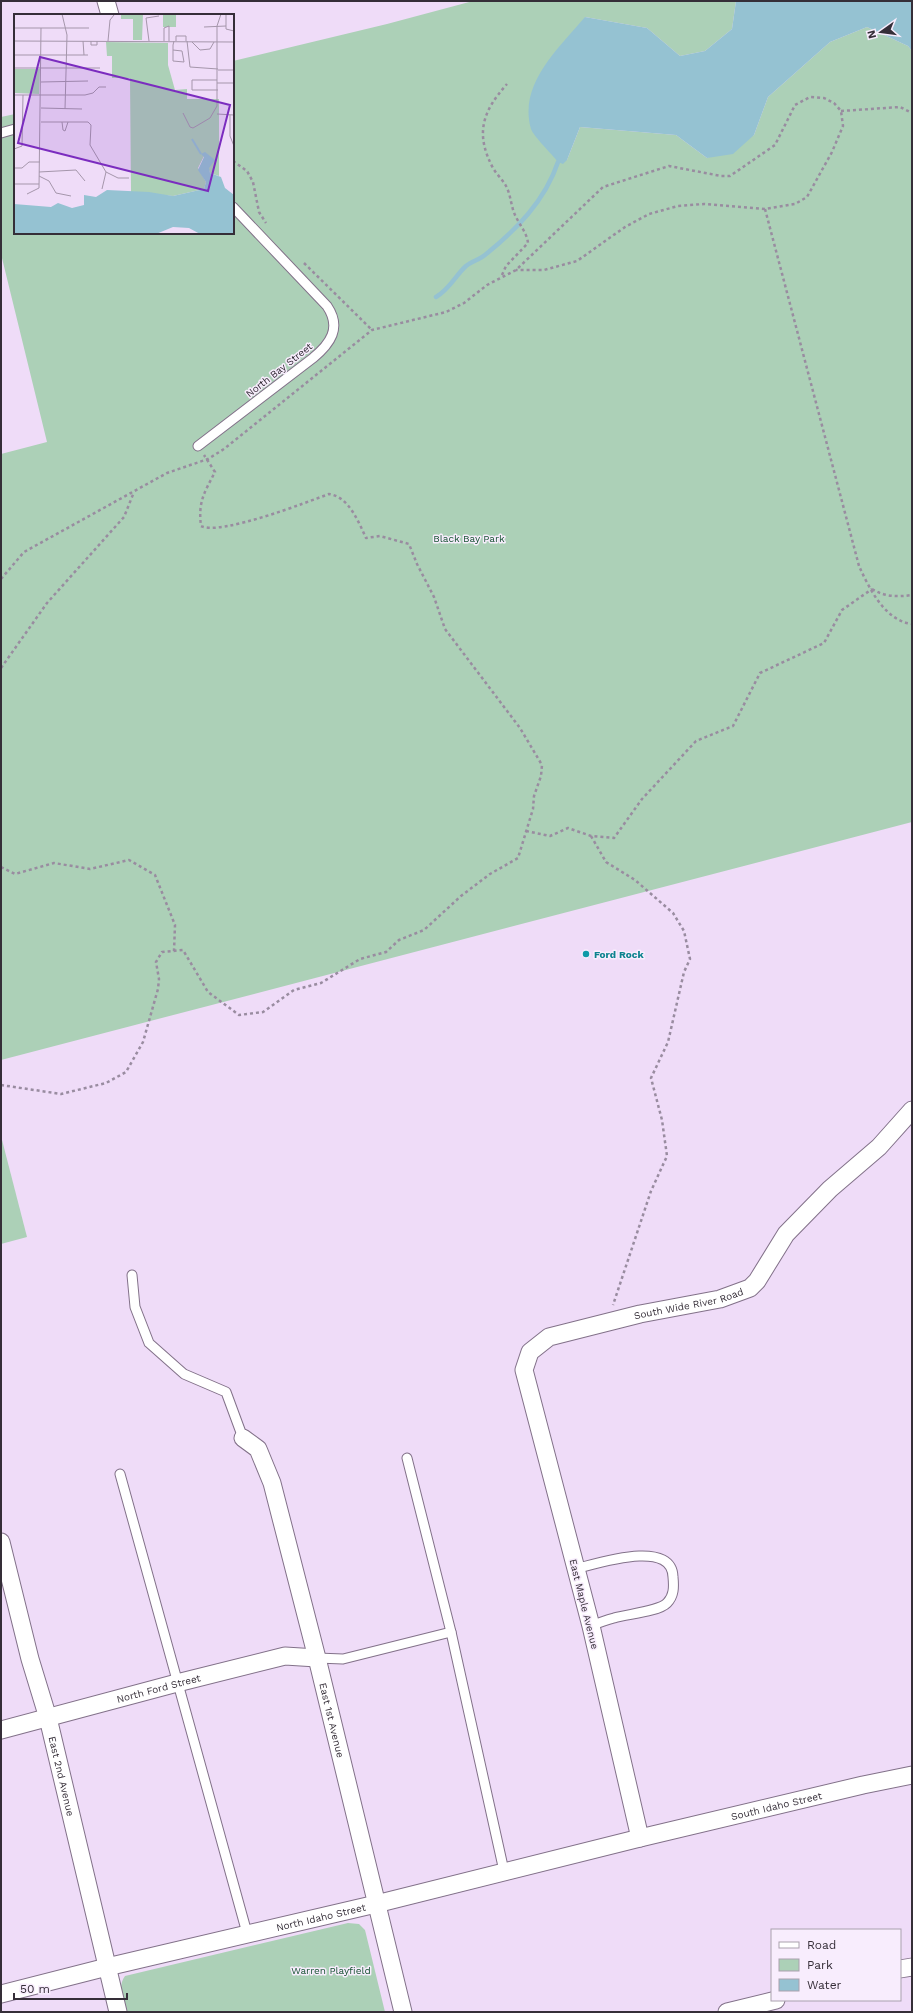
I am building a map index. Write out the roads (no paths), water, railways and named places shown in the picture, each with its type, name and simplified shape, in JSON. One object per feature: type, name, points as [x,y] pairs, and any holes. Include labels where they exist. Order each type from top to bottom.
[{"type":"street","points":[[106,1],[110,14]]},
{"type":"street","name":"South Wide River Road","points":[[524,1370],[530,1352],[549,1337],[607,1322],[720,1299],[750,1288],[757,1282],[786,1234],[830,1189],[879,1147],[912,1110]]},
{"type":"street","name":"East Maple Avenue","points":[[524,1370],[591,1626],[640,1838]]},
{"type":"street","name":"East 1st Avenue","points":[[243,1438],[258,1449],[266,1464],[317,1658],[403,2012]]},
{"type":"street","name":"East 2nd Avenue","points":[[1,1542],[30,1659],[48,1718],[118,2012]]},
{"type":"street","name":"North Ford Street","points":[[1,1730],[285,1656],[317,1658]]},
{"type":"street","name":"South Idaho Street","points":[[640,1838],[912,1775]]},
{"type":"street","name":"North Idaho Street","points":[[1,1994],[247,1933],[376,1904],[640,1838]]},
{"type":"street","points":[[901,1970],[912,1966]]},
{"type":"street","points":[[727,2012],[772,2001]]},
{"type":"lane","points":[[1,133],[14,129]]},
{"type":"lane","name":"North Bay Street","points":[[198,446],[327,346],[333,330],[332,316],[327,306],[234,208]]},
{"type":"lane","points":[[132,1275],[135,1307],[149,1343],[184,1374],[226,1392],[243,1438]]},
{"type":"lane","points":[[407,1458],[451,1632],[504,1871]]},
{"type":"lane","points":[[120,1474],[247,1933]]},
{"type":"lane","points":[[575,1569],[628,1556],[650,1556],[666,1562],[673,1574],[674,1591],[666,1603],[657,1608],[612,1618],[591,1626]]},
{"type":"lane","points":[[317,1658],[343,1659],[451,1632]]},
{"type":"water","points":[[736,1],[912,1],[912,51],[908,46],[867,27],[830,42],[768,97],[754,135],[733,154],[707,158],[676,135],[580,127],[567,160],[563,164],[558,162],[539,141],[531,129],[529,113],[530,97],[536,82],[543,68],[553,54],[585,17],[647,28],[680,56],[705,51],[732,29]]},
{"type":"waterway","points":[[436,297],[449,286],[466,266],[485,255],[508,235],[528,214],[545,189],[558,162]]},
{"type":"place","name":"Ford Rock","points":[[586,954]]},
{"type":"park label","name":"Black Bay Park","points":[[469,538]]},
{"type":"park label","name":"Warren Playfield","points":[[331,1970]]}]
